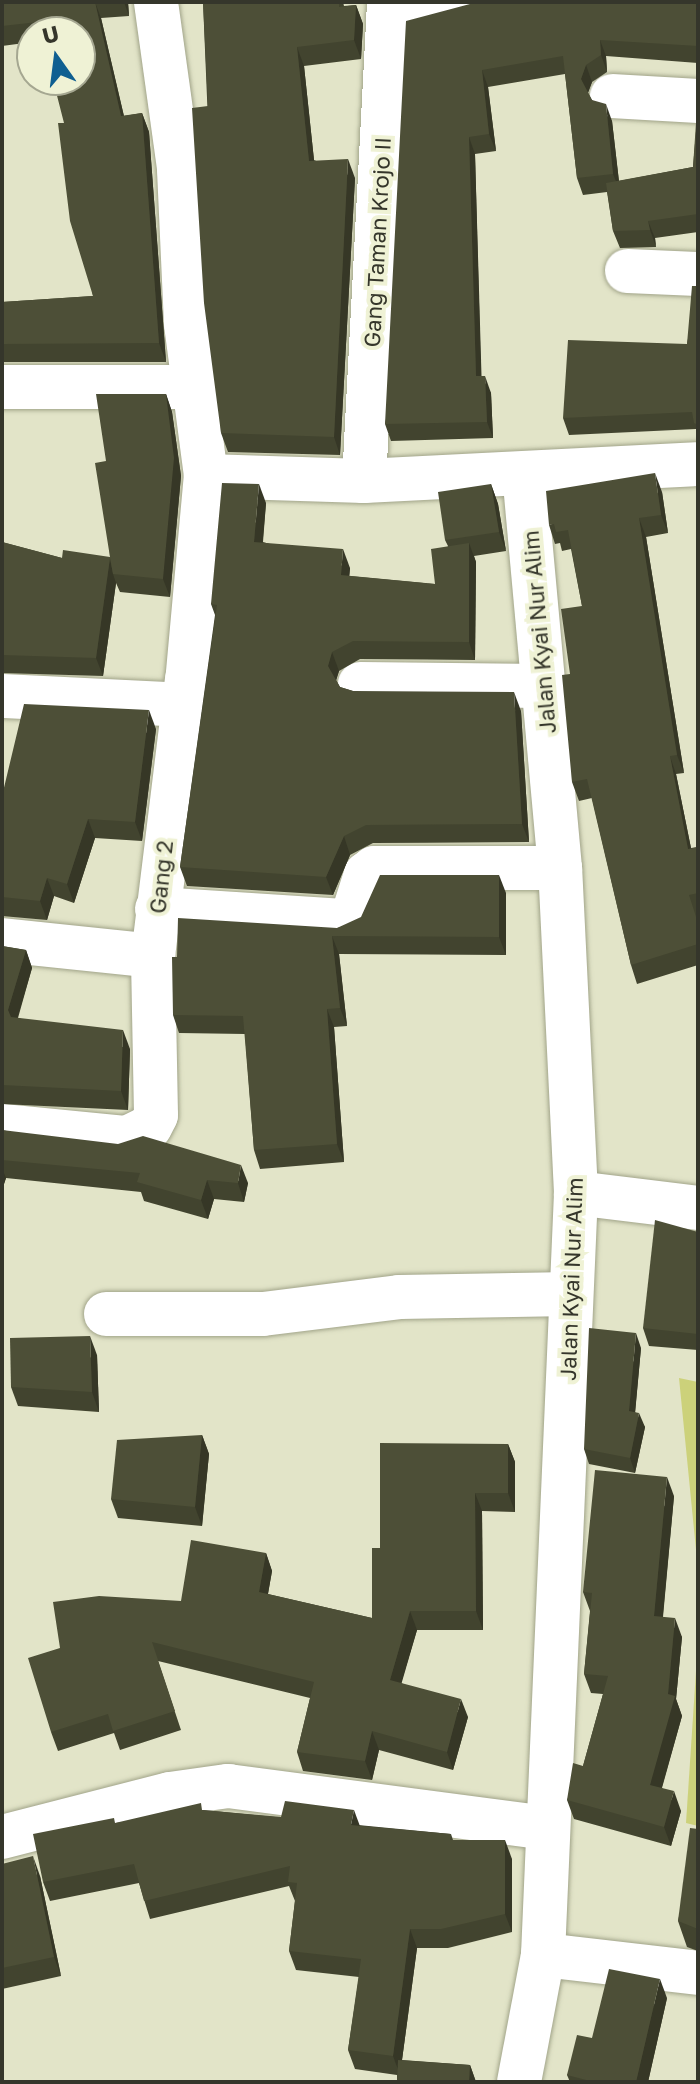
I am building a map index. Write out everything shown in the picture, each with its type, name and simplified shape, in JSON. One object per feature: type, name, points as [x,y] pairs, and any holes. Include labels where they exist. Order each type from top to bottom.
[{"type":"street","name":"Gang 2","points":[[2,1126],[127,1138],[150,1127],[158,1102],[153,956],[185,705],[206,476],[192,387],[179,168],[156,2]]},
{"type":"street","points":[[389,10],[460,2]]},
{"type":"street","name":"Gang Taman Krojo II","points":[[364,481],[389,10]]},
{"type":"street","points":[[612,96],[698,101]]},
{"type":"street","points":[[627,271],[698,274]]},
{"type":"street","points":[[2,387],[192,387]]},
{"type":"street","points":[[206,476],[364,481],[698,464]]},
{"type":"street","name":"Jalan Kyai Nur Alim","points":[[519,2082],[543,1955],[576,1193],[560,868],[524,474]]},
{"type":"street","points":[[360,684],[544,686]]},
{"type":"street","points":[[2,696],[185,705]]},
{"type":"street","points":[[157,909],[344,921],[353,915],[366,874],[374,868],[560,868]]},
{"type":"street","points":[[2,940],[153,956]]},
{"type":"street","points":[[576,1193],[698,1208]]},
{"type":"street","points":[[106,1314],[263,1314],[399,1297],[571,1294]]},
{"type":"street","points":[[2,1837],[170,1794],[228,1786],[547,1828]]},
{"type":"street","points":[[543,1955],[698,1973]]},
{"type":"green space","points":[[679,1378],[698,1382],[698,1570],[689,1479]]},
{"type":"green space","points":[[698,1641],[698,1826],[686,1823]]},
{"type":"building","points":[[2,2],[95,2],[121,116],[142,113],[159,343],[2,344],[2,302],[93,296],[70,221],[58,123],[64,123],[57,96],[96,96],[96,16],[16,16],[16,24],[2,26]]},
{"type":"building","points":[[203,2],[339,2],[339,7],[356,5],[354,40],[297,47],[309,161],[348,159],[334,437],[221,433],[204,303],[192,108],[208,106]]},
{"type":"building","points":[[471,2],[698,2],[698,46],[600,40],[601,55],[586,65],[581,79],[592,100],[606,104],[613,174],[577,178],[563,56],[482,70],[489,134],[469,137],[476,376],[485,376],[487,422],[385,424],[406,21]]},
{"type":"building","points":[[698,107],[698,214],[648,221],[650,230],[613,231],[606,183],[693,167]]},
{"type":"building","points":[[692,286],[698,286],[698,425],[694,423],[692,412],[563,418],[568,340],[687,344]]},
{"type":"building","points":[[96,394],[166,394],[174,458],[163,579],[113,574],[110,558],[96,658],[2,655],[2,542],[62,558],[63,550],[110,557],[95,463],[106,461]]},
{"type":"building","points":[[655,473],[661,515],[639,518],[677,755],[670,756],[688,849],[698,847],[698,893],[689,895],[698,923],[698,944],[631,965],[587,779],[572,782],[562,675],[570,674],[561,609],[582,606],[568,530],[556,532],[554,524],[549,525],[546,491]]},
{"type":"building","points":[[222,483],[259,484],[254,542],[343,549],[341,575],[435,584],[431,549],[469,543],[469,642],[353,641],[332,652],[328,666],[340,687],[353,691],[514,692],[522,824],[366,825],[344,836],[326,877],[180,867],[217,605],[211,604]]},
{"type":"building","points":[[491,484],[499,532],[445,540],[438,492]]},
{"type":"building","points":[[24,704],[149,710],[135,822],[88,819],[67,884],[47,878],[40,901],[2,897],[2,796]]},
{"type":"building","points":[[380,875],[499,875],[499,937],[332,936],[340,1008],[327,1009],[337,1144],[254,1150],[243,1016],[173,1015],[172,957],[177,957],[178,918],[337,928],[361,917]]},
{"type":"building","points":[[2,946],[26,950],[8,1010],[11,1017],[123,1030],[121,1091],[2,1085]]},
{"type":"building","points":[[2,1130],[118,1144],[143,1136],[241,1165],[238,1183],[207,1180],[201,1200],[137,1182],[140,1173],[2,1160]]},
{"type":"building","points":[[655,1220],[698,1232],[698,1334],[643,1328]]},
{"type":"building","points":[[589,1328],[636,1333],[629,1411],[639,1413],[630,1458],[584,1449]]},
{"type":"building","points":[[90,1336],[92,1392],[11,1387],[10,1338]]},
{"type":"building","points":[[202,1435],[195,1507],[111,1499],[117,1440]]},
{"type":"building","points":[[380,1443],[508,1444],[508,1493],[475,1493],[476,1611],[410,1611],[390,1680],[461,1699],[447,1752],[372,1731],[365,1761],[297,1752],[314,1682],[152,1642],[175,1711],[113,1731],[108,1714],[51,1732],[28,1658],[60,1648],[53,1602],[99,1596],[181,1601],[191,1540],[266,1553],[259,1592],[372,1618],[372,1548],[380,1548]]},
{"type":"building","points":[[595,1470],[667,1477],[654,1616],[675,1618],[668,1694],[675,1696],[650,1785],[674,1791],[664,1827],[567,1800],[573,1763],[583,1766],[608,1676],[584,1674],[592,1593],[583,1592]]},
{"type":"building","points":[[285,1801],[354,1810],[351,1825],[451,1834],[450,1840],[505,1840],[505,1914],[441,1929],[410,1929],[393,2056],[348,2050],[361,1959],[289,1951],[297,1883],[288,1882],[290,1866],[144,1901],[134,1864],[43,1882],[33,1834],[114,1818],[115,1823],[201,1803],[202,1810],[281,1817]]},
{"type":"building","points":[[690,1828],[698,1829],[698,1929],[678,1921]]},
{"type":"building","points":[[33,1856],[54,1957],[2,1968],[2,1864]]},
{"type":"building","points":[[609,1969],[660,1979],[636,2082],[594,2082],[567,2075],[577,2035],[592,2038]]},
{"type":"building","points":[[398,2060],[470,2065],[469,2082],[397,2082]]}]
